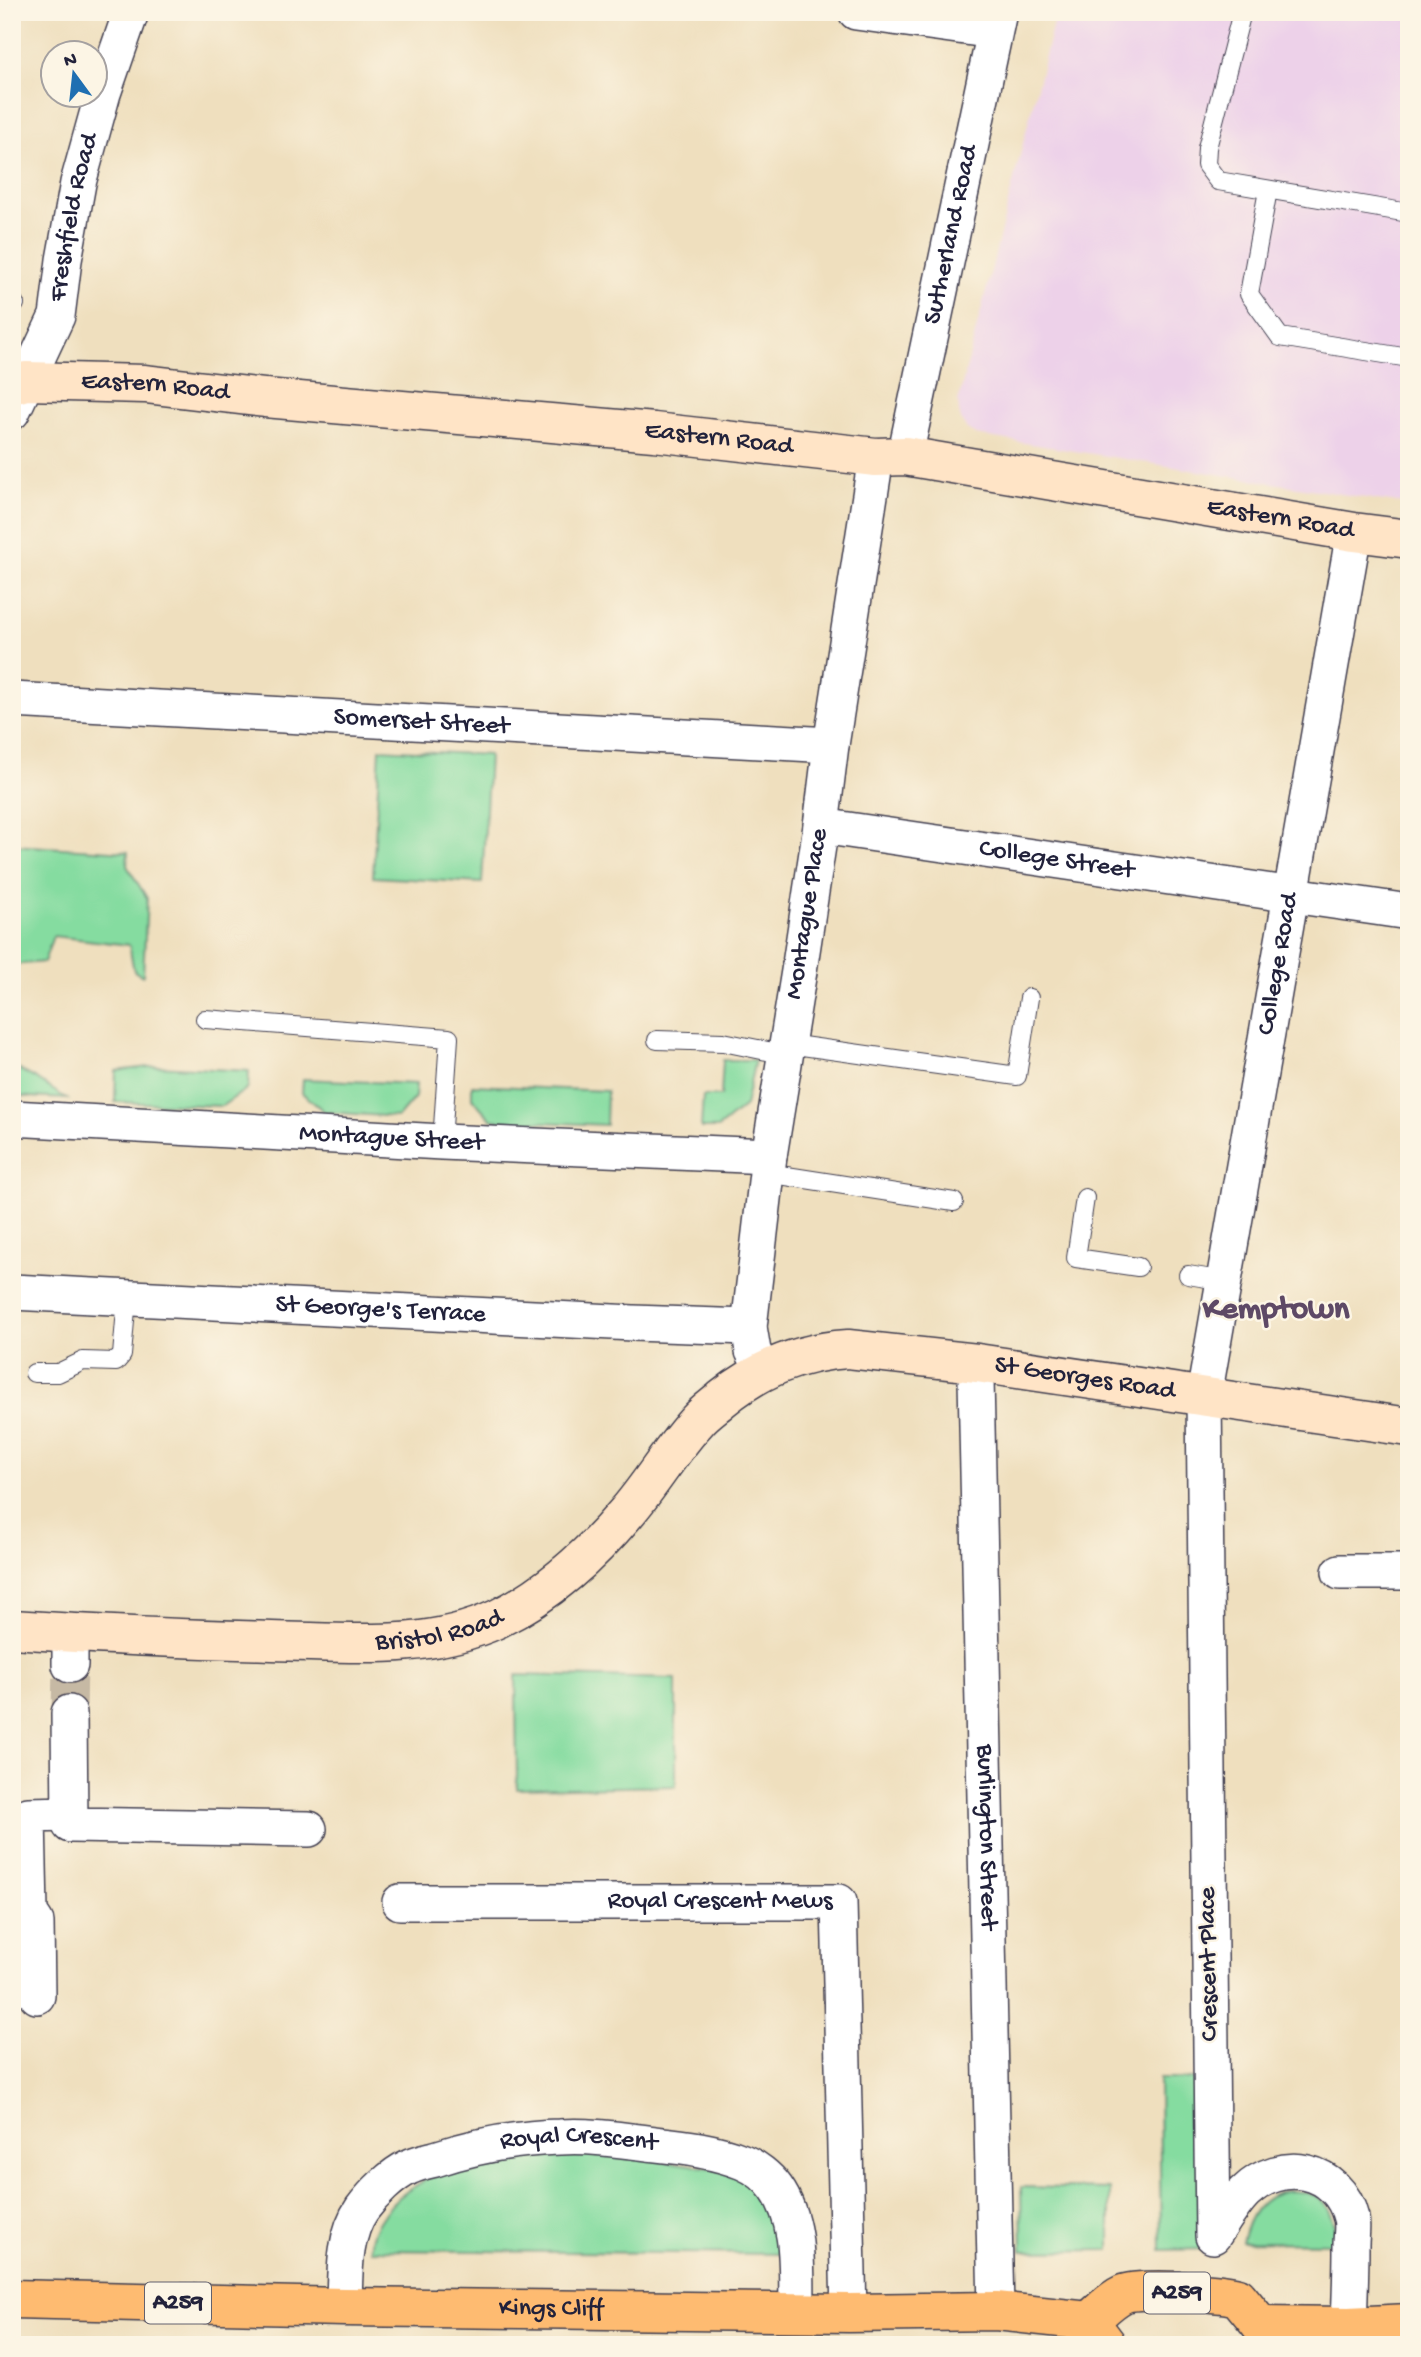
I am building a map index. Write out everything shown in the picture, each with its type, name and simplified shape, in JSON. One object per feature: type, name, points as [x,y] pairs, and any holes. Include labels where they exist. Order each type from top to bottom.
[{"type":"main road","name":"Eastern Road","points":[[16,388],[145,384],[265,398],[654,432],[890,457],[1409,539]]},
{"type":"main road","name":"St Georges Road","points":[[763,1371],[806,1355],[848,1349],[977,1363],[1409,1427]]},
{"type":"main road","name":"Bristol Road","points":[[12,1629],[70,1649],[386,1643],[449,1636],[496,1619],[547,1589],[588,1556],[630,1509],[699,1418],[733,1390],[763,1371]]},
{"type":"main road","name":"Kings Cliff","points":[[12,2299],[344,2307],[849,2313],[996,2311],[1098,2333],[1120,2296],[1127,2292],[1152,2291],[1238,2297],[1254,2335],[1408,2323]]},
{"type":"street","name":"Freshfield Road","points":[[16,388],[57,316],[64,260],[79,183],[103,93],[131,12]]},
{"type":"street","points":[[856,12],[996,22]]},
{"type":"street","name":"Sutherland Road","points":[[890,457],[996,22]]},
{"type":"street","name":"Montague Place","points":[[763,1371],[753,1351],[749,1327],[768,1164],[821,826],[831,745],[890,457]]},
{"type":"street","name":"College Road","points":[[1204,1396],[1354,532]]},
{"type":"street","name":"Somerset Street","points":[[12,700],[831,745]]},
{"type":"street","name":"College Street","points":[[821,826],[1409,912]]},
{"type":"street","name":"Montague Street","points":[[12,1118],[442,1142],[768,1164]]},
{"type":"street","name":"St George's Terrace","points":[[12,1292],[633,1324],[749,1327]]},
{"type":"street","name":"Burlington Street","points":[[977,1363],[996,2311]]},
{"type":"street","name":"Crescent Place","points":[[1204,1396],[1213,2236],[1245,2192],[1263,2179],[1279,2172],[1303,2171],[1327,2181],[1347,2204],[1352,2222],[1349,2326]]},
{"type":"street","points":[[1340,1572],[1409,1572]]},
{"type":"street","points":[[69,1713],[70,1825],[309,1829]]},
{"type":"street","points":[[37,1996],[36,1922],[30,1913],[21,1853],[28,1815],[70,1814]]},
{"type":"street","name":"Royal Crescent Mews","points":[[400,1902],[839,1902],[849,2313]]},
{"type":"street","name":"Royal Crescent","points":[[344,2307],[346,2258],[354,2226],[362,2209],[390,2181],[409,2167],[452,2153],[508,2141],[560,2137],[622,2140],[686,2148],[744,2162],[760,2172],[777,2189],[792,2224],[797,2312]]},
{"type":"street","points":[[1408,2323],[1409,2308]]},
{"type":"lane","points":[[1242,12],[1207,148],[1206,165],[1218,181],[1409,214]]},
{"type":"lane","points":[[1268,190],[1250,294],[1280,337],[1409,358]]},
{"type":"lane","points":[[657,1040],[723,1042],[1017,1076],[1029,998]]},
{"type":"lane","points":[[205,1019],[449,1038],[442,1142]]},
{"type":"lane","points":[[768,1164],[954,1202]]},
{"type":"lane","points":[[1085,1198],[1076,1258],[1138,1267]]},
{"type":"lane","points":[[1188,1275],[1226,1281]]},
{"type":"lane","points":[[34,1373],[58,1373],[83,1361],[116,1362],[122,1355],[127,1298]]},
{"type":"shaded area","points":[[1056,12],[1409,12],[1409,505],[976,435],[966,428],[960,418],[958,402]]},
{"type":"green space","points":[[380,749],[489,755],[482,883],[373,877]]},
{"type":"green space","points":[[12,845],[128,852],[127,866],[147,898],[143,976],[134,971],[129,945],[53,936],[44,962],[12,965]]},
{"type":"green space","points":[[723,1060],[755,1060],[745,1106],[718,1128],[701,1128],[703,1096],[721,1096]]},
{"type":"green space","points":[[12,1066],[35,1078],[67,1099],[12,1096]]},
{"type":"green space","points":[[157,1066],[249,1071],[248,1088],[222,1106],[115,1102],[116,1071]]},
{"type":"green space","points":[[303,1079],[416,1084],[415,1097],[398,1117],[325,1112],[302,1093]]},
{"type":"green space","points":[[472,1085],[607,1091],[606,1125],[492,1120],[472,1098]]},
{"type":"green space","points":[[516,1675],[676,1679],[676,1786],[517,1789]]},
{"type":"green space","points":[[1159,2079],[1205,2079],[1208,2249],[1161,2250]]},
{"type":"green space","points":[[580,2149],[739,2172],[772,2209],[784,2254],[371,2250],[372,2235],[380,2220],[396,2200],[418,2184],[470,2165]]},
{"type":"green space","points":[[1021,2187],[1110,2189],[1110,2250],[1022,2251]]},
{"type":"green space","points":[[1288,2191],[1312,2195],[1326,2205],[1340,2243],[1242,2242],[1257,2208],[1270,2197]]},
{"type":"tunnel","points":[[69,1713],[70,1665]]},
{"type":"district","name":"Kemptown","points":[[1276,1311]]}]
